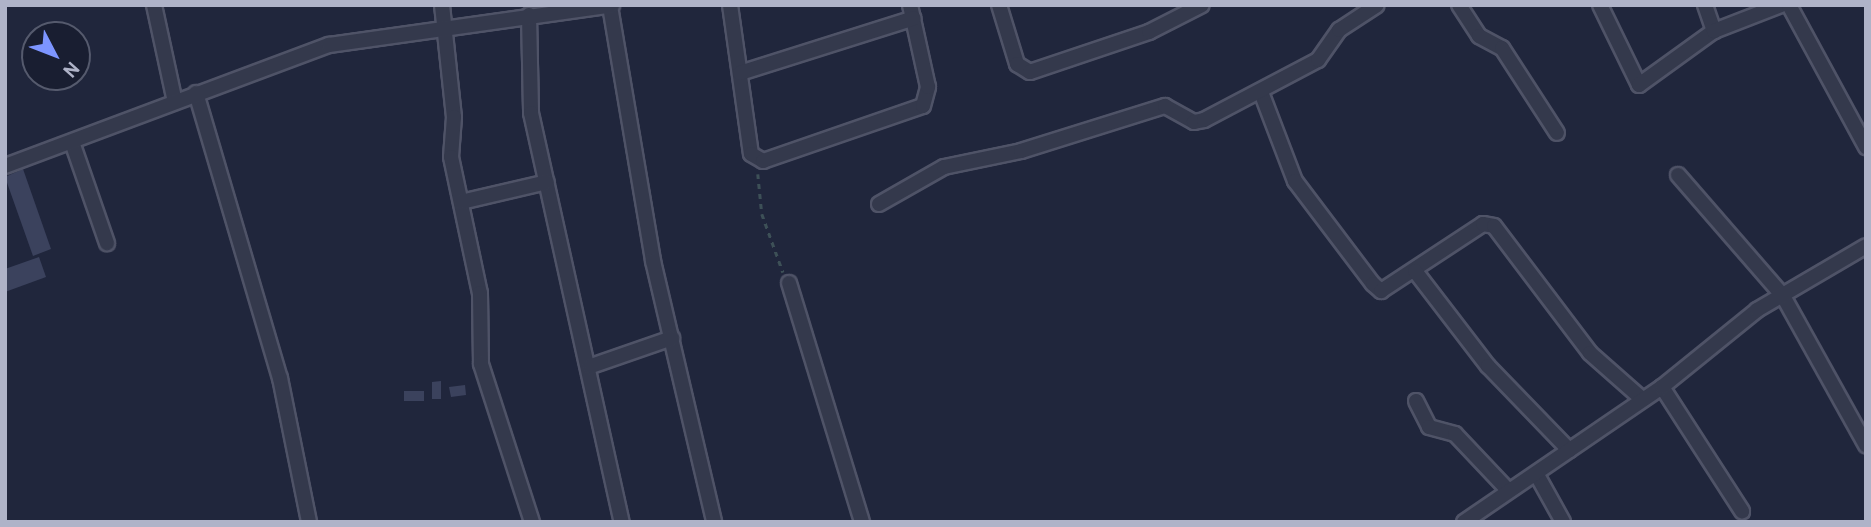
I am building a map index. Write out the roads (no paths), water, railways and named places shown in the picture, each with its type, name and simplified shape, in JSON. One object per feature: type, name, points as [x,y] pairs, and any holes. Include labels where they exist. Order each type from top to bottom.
[{"type":"street","points":[[154,5],[175,102]]},
{"type":"street","points":[[442,5],[446,28],[451,157],[480,292],[481,364],[532,522]]},
{"type":"street","points":[[5,166],[73,145],[196,93],[329,45],[611,5],[626,123],[714,522]]},
{"type":"street","points":[[730,5],[751,154],[758,160],[923,106],[928,87],[912,11],[740,73]]},
{"type":"street","points":[[999,5],[1017,64],[1030,72],[1149,32],[1202,5]]},
{"type":"street","points":[[879,204],[959,162],[1021,151],[1165,106],[1194,122],[1204,120],[1318,60],[1339,30],[1377,5]]},
{"type":"street","points":[[1459,5],[1482,39],[1502,48],[1557,133]]},
{"type":"street","points":[[1600,5],[1639,85],[1714,32],[1781,5]]},
{"type":"street","points":[[1705,5],[1714,32]]},
{"type":"street","points":[[1790,5],[1866,148]]},
{"type":"street","points":[[529,15],[531,113],[591,366],[622,522]]},
{"type":"street","points":[[1261,92],[1295,181],[1381,291],[1483,225],[1494,226],[1590,353],[1641,398]]},
{"type":"street","points":[[196,93],[277,366],[309,522]]},
{"type":"street","points":[[73,145],[107,243]]},
{"type":"street","points":[[1678,175],[1783,296],[1866,445]]},
{"type":"street","points":[[461,202],[547,182]]},
{"type":"street","points":[[1464,522],[1508,490],[1537,475],[1641,398],[1662,387],[1757,310],[1865,248]]},
{"type":"street","points":[[1415,271],[1488,366],[1569,450]]},
{"type":"street","points":[[789,284],[862,522]]},
{"type":"street","points":[[591,366],[672,338]]},
{"type":"street","points":[[1662,387],[1742,511]]},
{"type":"street","points":[[1416,401],[1429,427],[1455,434],[1508,490]]},
{"type":"street","points":[[1537,475],[1563,522]]}]
